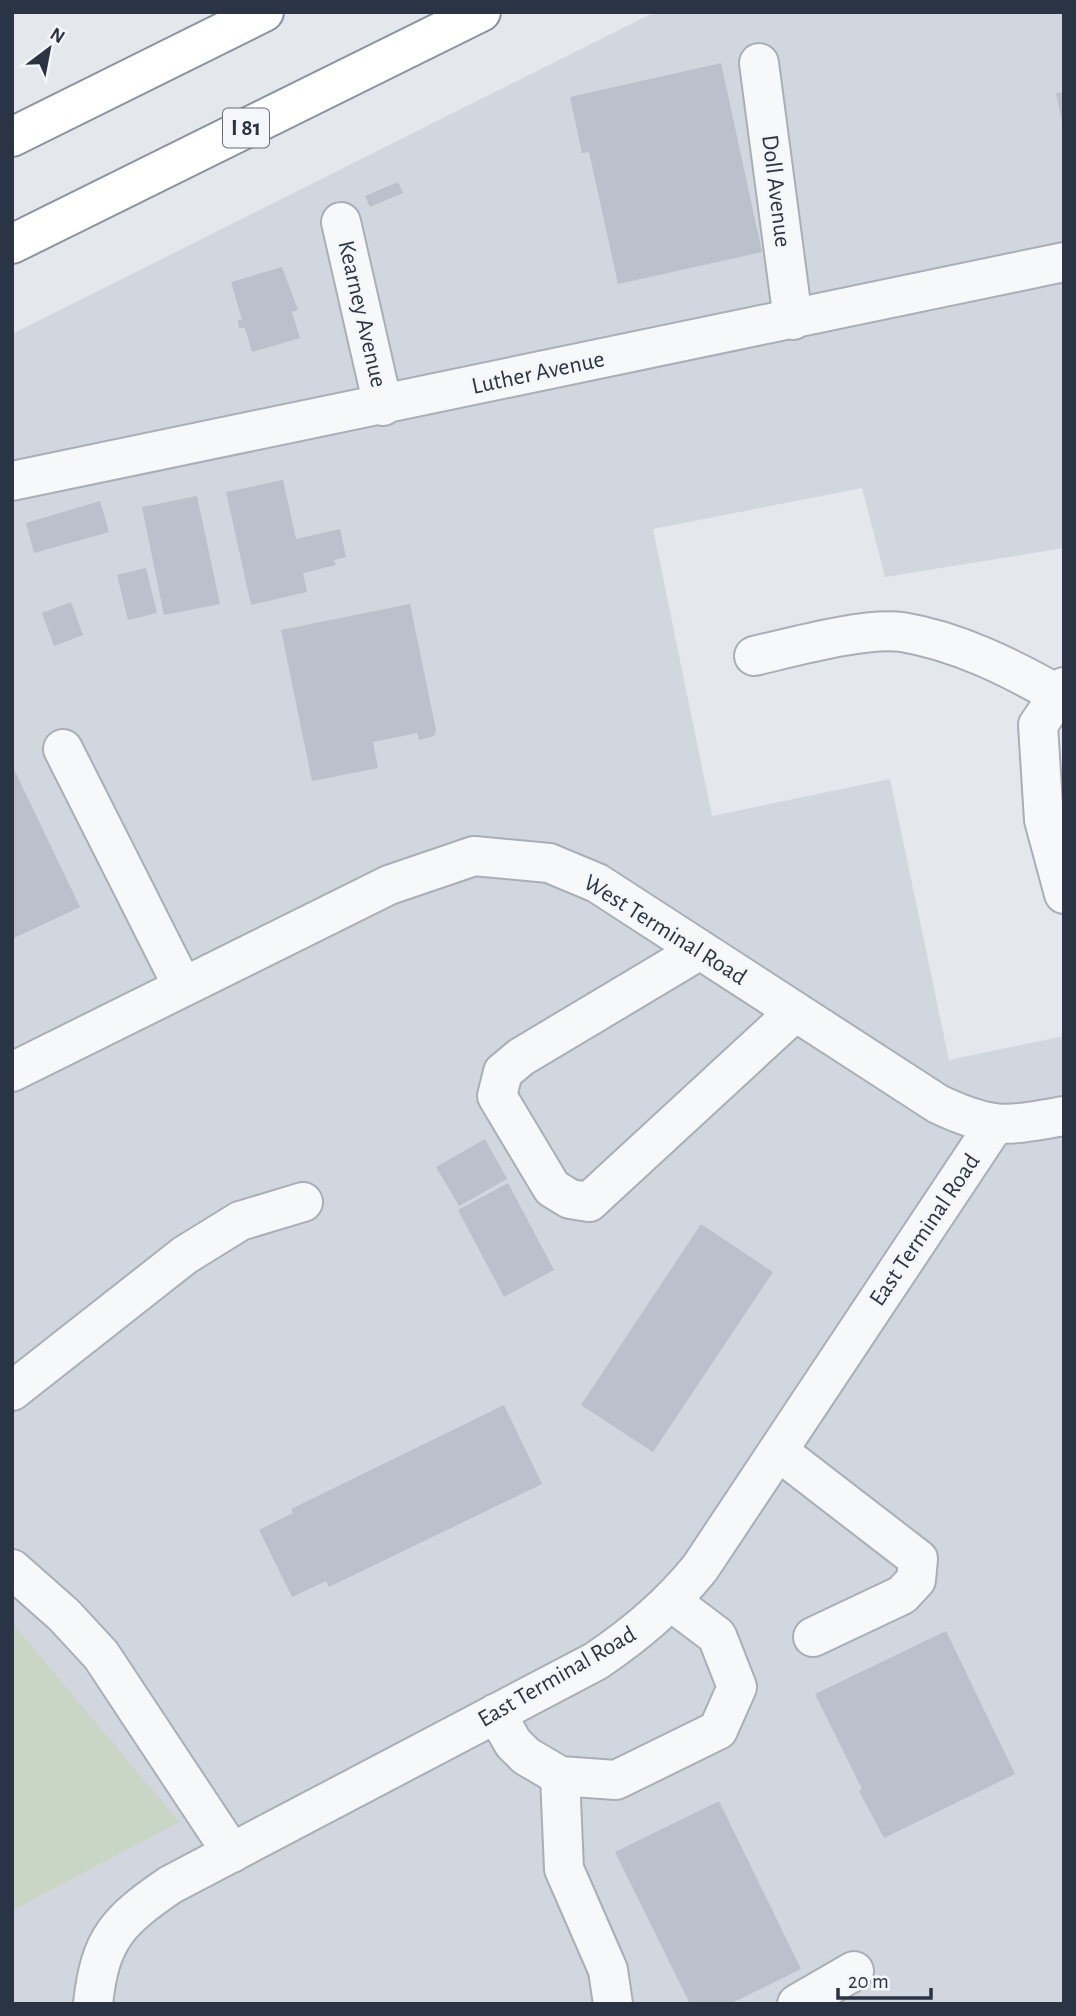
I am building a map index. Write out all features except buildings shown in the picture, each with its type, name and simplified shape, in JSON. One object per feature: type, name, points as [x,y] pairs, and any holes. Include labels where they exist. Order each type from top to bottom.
[{"type":"highway","points":[[12,137],[264,12]]},
{"type":"highway","name":"I 81","points":[[12,244],[481,12]]},
{"type":"street","name":"Doll Avenue","points":[[759,63],[793,320]]},
{"type":"street","name":"Kearney Avenue","points":[[341,222],[383,406]]},
{"type":"street","name":"Luther Avenue","points":[[12,481],[383,406],[1064,262]]},
{"type":"street","points":[[754,656],[840,637],[900,632],[949,645],[1060,690],[1038,725],[1044,820],[1064,894]]},
{"type":"street","points":[[63,749],[183,987]]},
{"type":"street","name":"West Terminal Road","points":[[12,1072],[389,885],[474,856],[549,863],[597,883],[938,1104],[968,1119],[1003,1126],[1064,1116]]},
{"type":"street","points":[[700,950],[521,1057],[503,1072],[496,1096],[552,1188],[570,1199],[589,1202],[795,1012]]},
{"type":"street","name":"East Terminal Road","points":[[93,2004],[96,1973],[113,1933],[130,1913],[170,1885],[596,1661],[645,1627],[672,1602],[701,1568],[995,1124]]},
{"type":"street","points":[[12,1391],[185,1255],[240,1221],[303,1202]]},
{"type":"street","points":[[778,1451],[918,1559],[916,1580],[902,1595],[813,1637]]},
{"type":"street","points":[[12,1569],[65,1615],[101,1655],[232,1853]]},
{"type":"street","points":[[496,1713],[513,1743],[526,1756],[560,1776],[616,1780],[718,1730],[737,1687],[717,1636],[672,1602]]},
{"type":"street","points":[[560,1776],[564,1869],[608,1970],[612,2004]]},
{"type":"street","points":[[797,2004],[854,1971]]},
{"type":"shaded area","points":[[655,12],[1064,12],[1064,548],[885,577],[862,488],[653,529],[712,816],[890,779],[949,1060],[1064,1036],[1064,2004],[12,2004],[12,1911],[178,1822],[12,1622],[12,334]]},
{"type":"green space","points":[[12,1622],[179,1822],[12,1911]]}]
